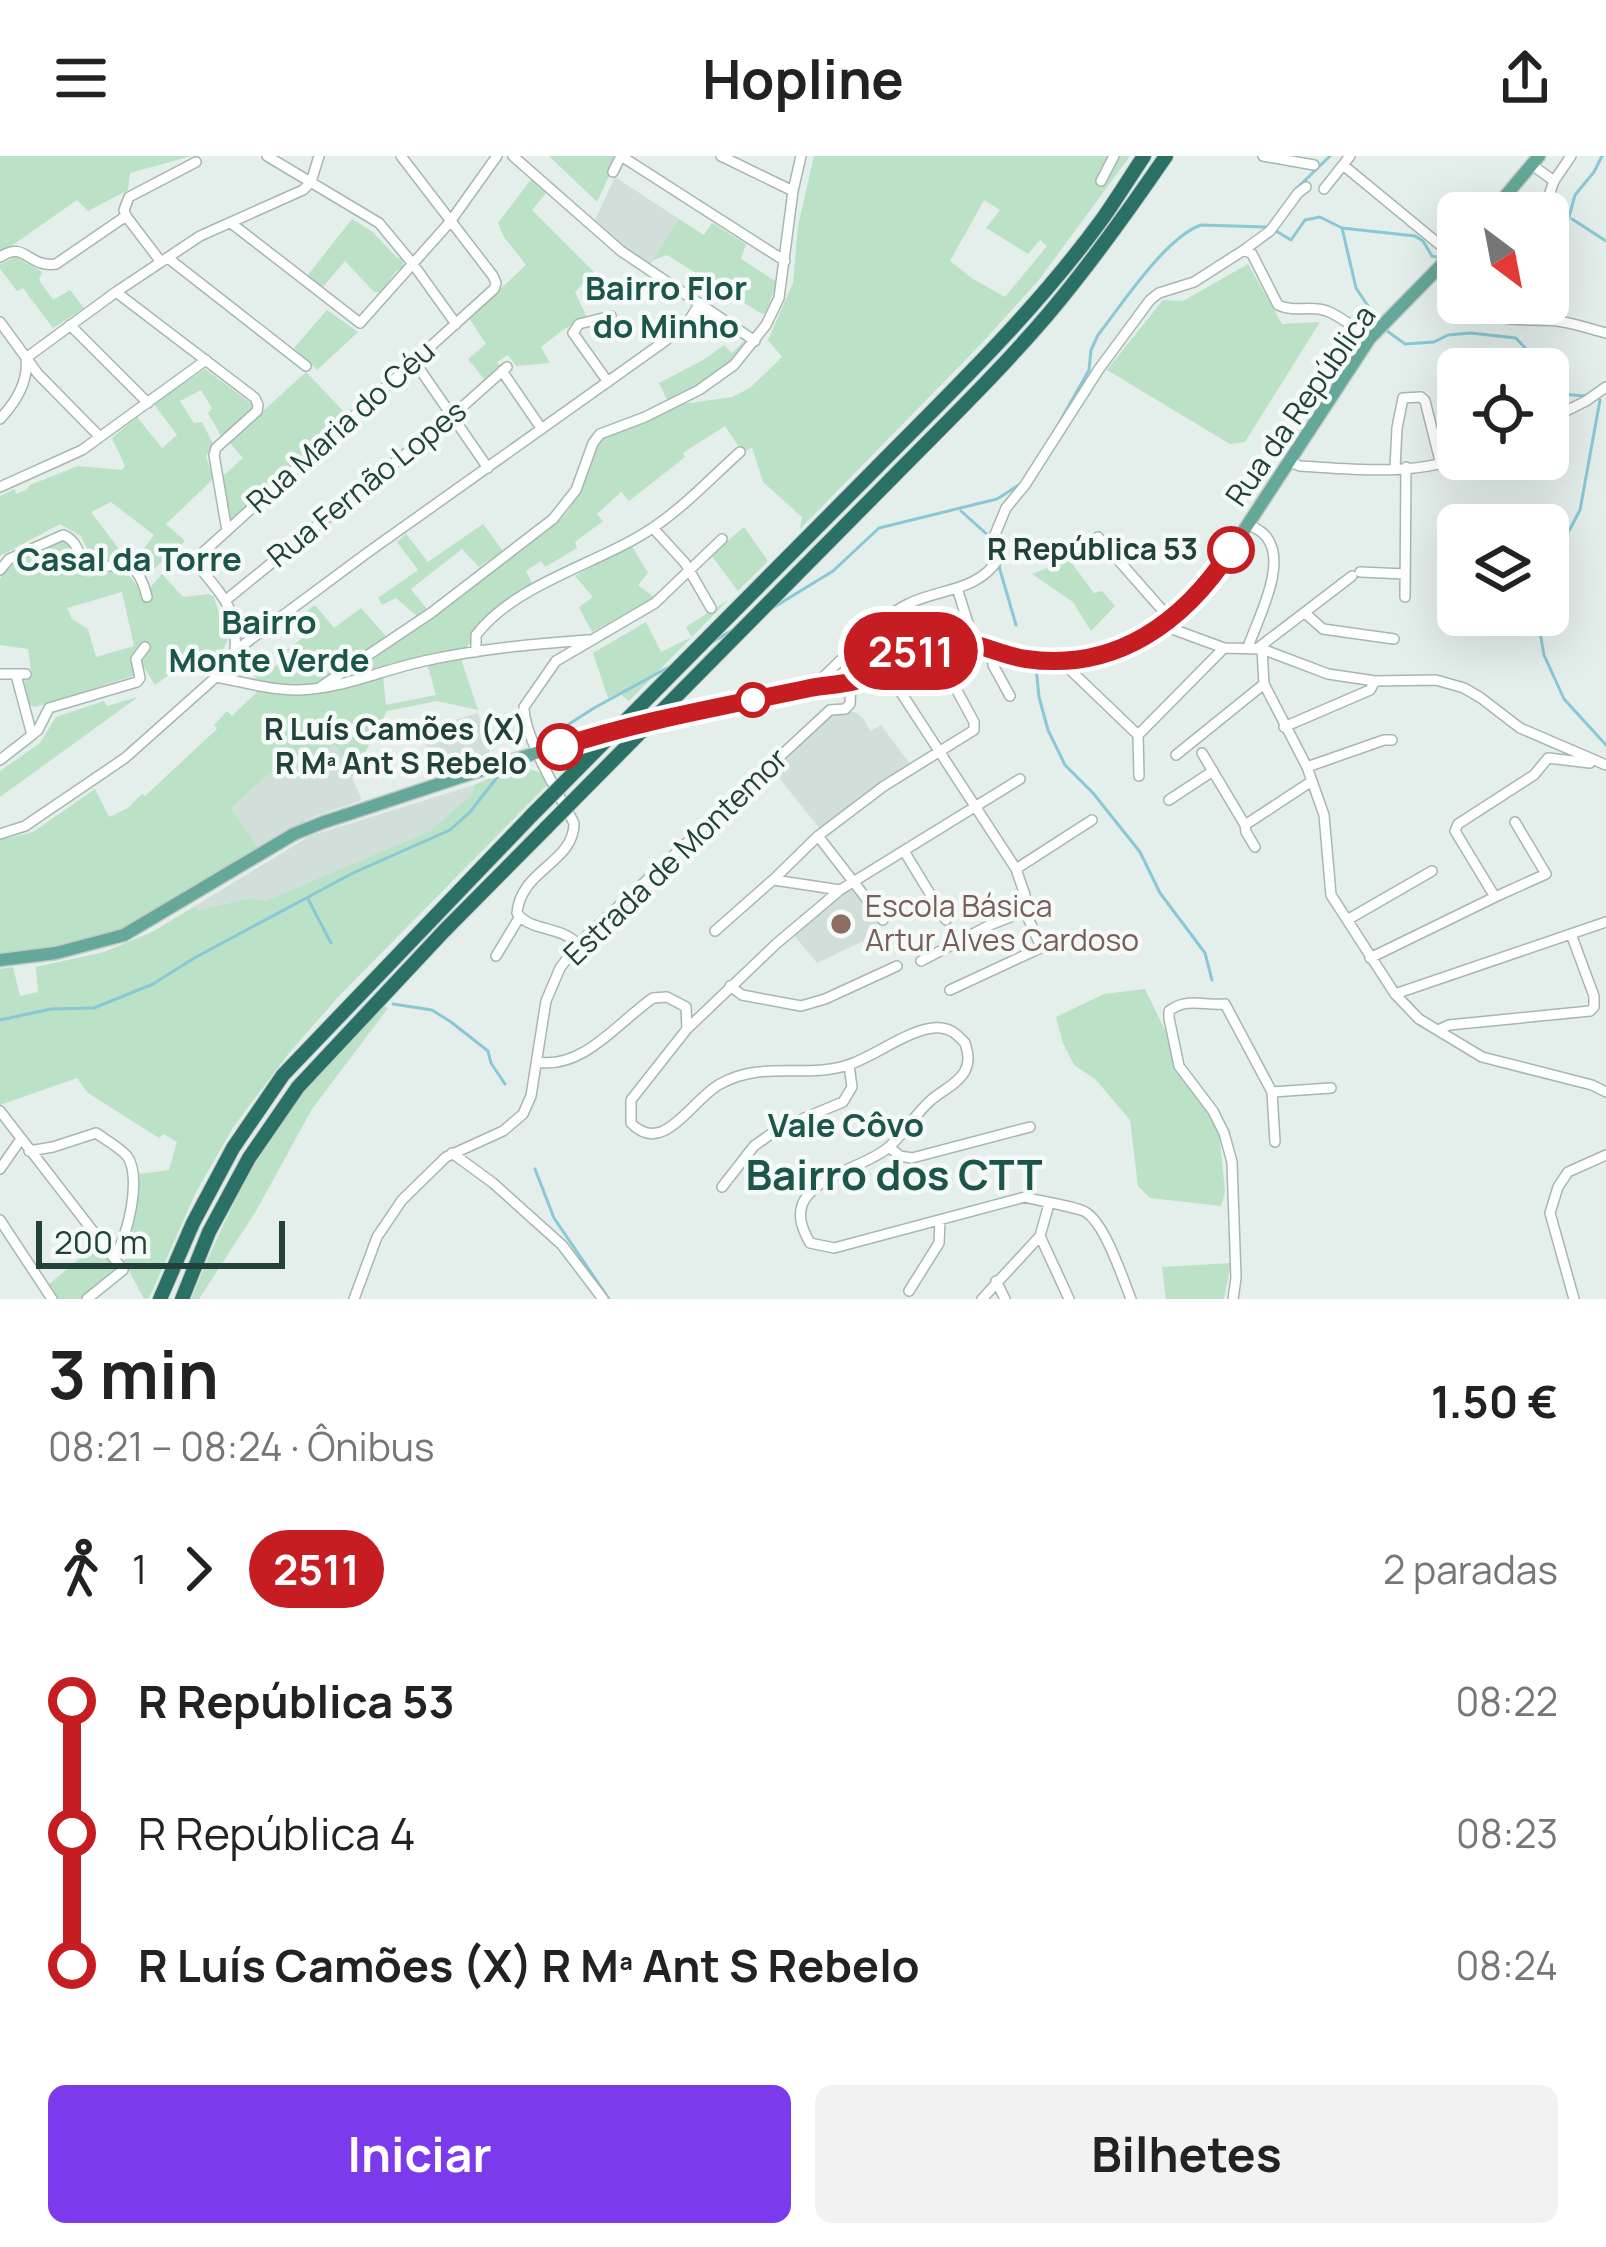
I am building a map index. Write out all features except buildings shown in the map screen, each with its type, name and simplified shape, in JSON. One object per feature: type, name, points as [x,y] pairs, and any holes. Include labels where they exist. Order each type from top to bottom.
[{"type":"highway","points":[[160,1299],[233,1148],[283,1075],[532,814],[980,363],[1102,220],[1144,156]]},
{"type":"highway","points":[[182,1299],[249,1158],[298,1087],[444,931],[1048,314],[1114,232],[1166,156]]},
{"type":"main road","points":[[1508,192],[1533,160]]},
{"type":"main road","name":"Rua da República","points":[[0,960],[56,953],[124,935],[324,821],[591,737],[851,682],[920,646],[943,640],[1024,659],[1060,662],[1112,651],[1168,623],[1195,599],[1378,330],[1437,269]]},
{"type":"street","points":[[267,156],[379,224],[456,324]]},
{"type":"street","points":[[26,358],[200,236],[293,196],[311,182],[319,156]]},
{"type":"street","points":[[400,156],[450,222]]},
{"type":"street","points":[[231,223],[360,323],[450,222],[497,156]]},
{"type":"street","points":[[514,156],[621,251],[755,341]]},
{"type":"street","points":[[614,172],[621,156],[785,261]]},
{"type":"street","points":[[721,156],[793,191]]},
{"type":"street","points":[[319,688],[430,613],[553,519],[572,497],[600,434],[645,417],[734,365],[775,312],[801,156]]},
{"type":"street","points":[[1101,181],[1114,156]]},
{"type":"street","points":[[1263,156],[1314,165]]},
{"type":"street","points":[[1550,192],[1571,156]]},
{"type":"street","points":[[1324,189],[1347,160],[1437,241]]},
{"type":"street","points":[[1533,160],[1554,181]]},
{"type":"street","points":[[196,162],[129,197],[126,216],[164,260],[306,366]]},
{"type":"street","points":[[830,710],[817,687],[854,643],[903,606],[974,583],[997,562],[994,538],[1006,508],[1154,296],[1185,287],[1244,250],[1274,228],[1306,188]]},
{"type":"street","points":[[0,257],[23,251],[43,266],[56,264],[126,216]]},
{"type":"street","name":"Rua Maria do Céu","points":[[236,651],[236,626],[226,599],[198,566],[199,556],[494,289],[496,283],[450,222]]},
{"type":"street","points":[[1244,250],[1252,254],[1282,308],[1329,312],[1378,330]]},
{"type":"street","points":[[116,292],[259,405],[214,455],[227,531]]},
{"type":"street","points":[[0,834],[26,826],[125,758],[216,677],[236,651],[678,330],[700,303]]},
{"type":"street","points":[[608,382],[573,333],[579,324],[611,316]]},
{"type":"street","points":[[0,322],[26,358],[100,437]]},
{"type":"street","points":[[1569,324],[1606,333]]},
{"type":"street","points":[[70,325],[148,403]]},
{"type":"street","points":[[1,416],[25,381],[26,358]]},
{"type":"street","points":[[0,487],[66,459],[206,360]]},
{"type":"street","points":[[414,361],[488,468]]},
{"type":"street","name":"Rua Fernão Lopes","points":[[226,599],[505,369],[542,428]]},
{"type":"street","points":[[1569,410],[1606,387]]},
{"type":"street","points":[[1405,597],[1397,428],[1403,398],[1425,401],[1437,449]]},
{"type":"street","points":[[476,652],[476,635],[496,615],[653,528],[740,452]]},
{"type":"street","points":[[1288,461],[1300,466],[1437,465]]},
{"type":"street","points":[[1248,524],[1268,539],[1274,557],[1256,648],[1264,684],[1312,781],[1326,825],[1329,886],[1370,958],[1411,1012],[1483,1057],[1592,1084],[1606,1092]]},
{"type":"street","points":[[653,528],[689,570],[711,608]]},
{"type":"street","points":[[0,570],[9,559],[63,536],[70,538],[90,569],[128,566],[147,597]]},
{"type":"street","points":[[1098,537],[1168,623],[1224,648],[1256,648],[1328,674],[1375,681],[1436,680],[1464,688],[1520,728],[1600,764]]},
{"type":"street","points":[[496,956],[519,918],[522,890],[574,836],[574,824],[539,754],[524,707],[556,661],[656,602],[722,538]]},
{"type":"street","points":[[1256,648],[1356,574],[1405,574]]},
{"type":"street","points":[[957,588],[975,645]]},
{"type":"street","points":[[1306,614],[1323,629],[1394,639]]},
{"type":"street","points":[[1279,632],[1282,655]]},
{"type":"street","points":[[216,677],[270,688],[319,688],[430,659],[597,639]]},
{"type":"street","points":[[25,712],[137,682],[136,659],[145,646]]},
{"type":"street","points":[[1138,735],[1224,648]]},
{"type":"street","points":[[992,651],[993,665],[1010,696]]},
{"type":"street","points":[[1060,662],[1138,735],[1139,776]]},
{"type":"street","points":[[885,668],[1016,869],[1025,911],[1041,947]]},
{"type":"street","points":[[0,674],[21,675],[32,735]]},
{"type":"street","points":[[715,931],[772,880],[786,875],[818,836],[884,786],[971,733],[975,726],[948,674]]},
{"type":"street","points":[[1284,727],[1370,690],[1375,681]]},
{"type":"street","name":"Estrada de Montemor","points":[[354,1299],[386,1222],[402,1200],[452,1153],[514,1125],[523,1114],[531,1096],[551,987],[578,944],[830,710],[845,709],[850,704],[851,682]]},
{"type":"street","points":[[1176,755],[1264,684]]},
{"type":"street","points":[[0,760],[38,730],[50,708]]},
{"type":"street","points":[[1307,767],[1392,740]]},
{"type":"street","points":[[1202,753],[1255,847]]},
{"type":"street","points":[[1495,897],[1455,827],[1534,775],[1548,758],[1600,764]]},
{"type":"street","points":[[1169,800],[1214,771]]},
{"type":"street","points":[[1020,779],[854,880],[819,907],[687,1030],[631,1100],[631,1123],[651,1136],[666,1132],[701,1097],[743,1074],[849,1065],[928,1028],[945,1028],[965,1043],[965,1073],[925,1105],[890,1147],[808,1196],[800,1223],[810,1243],[834,1248],[1025,1197],[1086,1210],[1097,1220],[1131,1299]]},
{"type":"street","points":[[1245,825],[1312,781]]},
{"type":"street","points":[[1016,869],[1092,820]]},
{"type":"street","points":[[1370,958],[1546,874],[1515,822]]},
{"type":"street","points":[[818,836],[883,920]]},
{"type":"street","points":[[904,851],[946,920]]},
{"type":"street","points":[[1347,920],[1432,871]]},
{"type":"street","points":[[786,875],[840,890]]},
{"type":"street","points":[[819,907],[820,887]]},
{"type":"street","points":[[921,961],[1025,911]]},
{"type":"street","points":[[519,918],[559,929],[578,944]]},
{"type":"street","points":[[1395,994],[1606,922]]},
{"type":"street","points":[[1438,1030],[1590,1011],[1594,996],[1571,934]]},
{"type":"street","points":[[950,991],[1064,937]]},
{"type":"street","points":[[730,986],[742,995],[801,1006],[825,1000],[897,966]]},
{"type":"street","points":[[537,1062],[576,1058],[653,998],[708,1008]]},
{"type":"street","points":[[1233,1299],[1232,1162],[1213,1111],[1179,1066],[1169,1011],[1190,1001],[1226,1004],[1273,1092],[1275,1142]]},
{"type":"street","points":[[686,1007],[687,1030]]},
{"type":"street","points":[[722,1187],[754,1147],[778,1129],[843,1102],[852,1087],[849,1065]]},
{"type":"street","points":[[1273,1092],[1331,1088]]},
{"type":"street","points":[[0,1112],[123,1270],[86,1299]]},
{"type":"street","points":[[890,1147],[912,1158],[1030,1127]]},
{"type":"street","points":[[29,1151],[96,1133],[125,1154],[131,1162],[132,1207],[114,1257]]},
{"type":"street","points":[[0,1169],[21,1139]]},
{"type":"street","points":[[452,1153],[562,1245],[603,1299]]},
{"type":"street","points":[[1574,1299],[1550,1213],[1568,1172],[1606,1155]]},
{"type":"street","points":[[982,1299],[1040,1236],[1049,1204]]},
{"type":"street","points":[[0,1220],[52,1299]]},
{"type":"street","points":[[909,1291],[939,1243],[940,1220]]},
{"type":"street","points":[[1040,1236],[1069,1299]]},
{"type":"street","points":[[996,1281],[1005,1299]]},
{"type":"shaded area","points":[[615,177],[679,219],[648,268],[594,222]]},
{"type":"shaded area","points":[[847,712],[862,717],[871,731],[881,725],[910,764],[820,829],[772,769],[831,716]]},
{"type":"shaded area","points":[[478,713],[493,761],[437,779],[422,730]]},
{"type":"shaded area","points":[[337,744],[362,800],[313,817],[257,848],[231,808],[271,772]]},
{"type":"shaded area","points":[[474,785],[472,794],[430,831],[266,902],[249,898],[197,910],[195,906],[310,836]]},
{"type":"shaded area","name":"Escola Básica Artur Alves Cardoso","points":[[852,886],[881,922],[875,927],[880,933],[817,963],[793,934]]},
{"type":"green space","points":[[0,156],[191,156],[130,173],[128,190],[88,211],[77,200],[0,254]]},
{"type":"green space","points":[[549,156],[613,156],[617,159],[597,202]]},
{"type":"green space","points":[[814,156],[1130,156],[1038,281],[800,529],[802,517],[763,482],[752,447],[743,453],[725,426],[683,453],[685,457],[629,501],[621,492],[597,514],[603,521],[575,542],[577,548],[545,567],[541,561],[526,571],[534,587],[480,623],[461,659],[478,710],[437,701],[387,711],[352,777],[336,745],[271,772],[231,808],[259,850],[121,930],[68,946],[0,956],[0,840],[33,832],[95,789],[109,817],[145,796],[217,729],[214,725],[227,711],[232,716],[257,692],[255,676],[285,661],[282,653],[308,634],[297,618],[315,605],[334,628],[361,608],[393,644],[562,518],[575,500],[601,439],[683,404],[732,397],[750,388],[782,357],[768,340],[793,283],[798,226]],"holes":[[[984,200],[1000,210],[986,228],[1028,254],[1040,240],[1047,246],[1005,297],[950,261]],[[425,657],[436,695],[386,705],[382,667]]]},
{"type":"green space","points":[[532,178],[547,192],[532,210],[594,272],[575,292],[587,318],[541,347],[550,363],[516,366],[508,355],[497,362],[502,367],[484,379],[468,359],[486,344],[469,318],[526,265],[498,223]]},
{"type":"green space","points":[[352,219],[373,232],[401,258],[405,268],[397,270],[381,292],[374,292],[345,261],[322,288],[308,275]]},
{"type":"green space","points":[[679,219],[704,235],[712,223],[746,244],[741,259],[777,282],[766,313],[667,255],[653,260]]},
{"type":"green space","points":[[16,257],[42,272],[39,280],[53,300],[70,290],[84,308],[53,328],[23,288],[17,291],[0,269],[0,264]]},
{"type":"green space","points":[[1248,264],[1282,324],[1320,322],[1245,442],[1230,444],[1107,370],[1163,300],[1183,301]]},
{"type":"green space","points":[[327,310],[358,332],[317,370],[294,348]]},
{"type":"green space","points":[[744,341],[748,345],[730,363],[668,402],[659,383],[724,345],[732,353]]},
{"type":"green space","points":[[205,369],[253,409],[221,436],[201,390],[180,401],[194,423],[202,422],[213,444],[206,456],[213,479],[166,524],[185,541],[145,571],[135,560],[154,535],[111,502],[91,512],[125,557],[98,565],[81,536],[60,524],[0,556],[0,496],[15,489],[16,494],[78,466],[122,470],[125,466],[112,438],[137,417],[162,448],[177,435],[154,404]]},
{"type":"green space","points":[[306,372],[347,415],[229,522],[223,476],[243,458],[229,442]]},
{"type":"green space","points":[[483,524],[503,551],[479,567],[462,549],[411,589],[427,609],[418,617],[396,598],[382,605],[378,598],[418,570],[397,542],[406,534],[428,562]]},
{"type":"green space","points":[[744,527],[768,561],[738,591],[711,555]]},
{"type":"green space","points":[[1090,540],[1094,546],[1073,565],[1094,593],[1102,591],[1115,606],[1091,631],[1073,602],[1032,574],[1060,563]]},
{"type":"green space","points":[[69,542],[87,577],[124,570],[138,586],[143,602],[149,601],[149,589],[162,574],[183,597],[214,597],[228,639],[211,677],[195,656],[155,685],[141,662],[149,643],[145,642],[136,675],[29,705],[24,678],[32,676],[28,649],[0,645],[0,580],[9,564]],"holes":[[[122,592],[134,646],[96,657],[88,629],[72,619],[67,608]]]},
{"type":"green space","points":[[631,545],[648,573],[638,585],[654,597],[592,632],[579,607],[593,597],[575,576]]},
{"type":"green space","points":[[728,600],[692,637],[686,627]]},
{"type":"green space","points":[[646,622],[661,652],[691,637],[629,701],[619,693],[608,698],[593,653]]},
{"type":"green space","points":[[138,697],[0,797],[0,771],[40,743],[56,717],[104,701],[107,706]]},
{"type":"green space","points":[[518,766],[542,773],[549,783],[289,1053],[234,1126],[196,1192],[149,1298],[144,1299],[124,1261],[139,1174],[169,1170],[177,1142],[164,1134],[159,1138],[88,1093],[77,1078],[0,1105],[0,969],[13,967],[20,996],[38,992],[36,967],[104,952],[154,931],[195,906],[198,910],[250,898],[266,901],[430,831],[472,794],[474,785]]},
{"type":"green space","points":[[1145,989],[1200,1102],[1219,1130],[1225,1192],[1221,1206],[1150,1198],[1138,1186],[1130,1120],[1096,1080],[1074,1065],[1063,1043],[1056,1017],[1104,994]]},
{"type":"green space","points":[[383,1006],[388,1008],[312,1109],[256,1211],[199,1299],[191,1299],[267,1143],[319,1072]]},
{"type":"green space","points":[[98,1243],[117,1270],[80,1299],[56,1299],[47,1286]]},
{"type":"green space","points":[[1231,1263],[1224,1299],[1166,1299],[1162,1267]]},
{"type":"waterway","points":[[1294,191],[1330,156]]},
{"type":"waterway","points":[[1569,217],[1575,195],[1602,156]]},
{"type":"waterway","points":[[1276,231],[1291,240],[1305,220],[1320,217],[1342,228],[1415,236],[1437,257]]},
{"type":"waterway","points":[[1572,219],[1606,241]]},
{"type":"waterway","points":[[1054,432],[1089,370],[1098,335],[1174,243],[1201,225],[1267,227]]},
{"type":"waterway","points":[[1342,228],[1356,288],[1380,324]]},
{"type":"waterway","points":[[1387,331],[1405,344],[1471,333],[1516,338],[1525,348]]},
{"type":"waterway","points":[[1569,395],[1585,396]]},
{"type":"waterway","points":[[1569,531],[1580,510],[1600,400]]},
{"type":"waterway","points":[[771,609],[833,571],[879,528],[997,499],[1019,485]]},
{"type":"waterway","points":[[961,511],[990,537]]},
{"type":"waterway","points":[[998,563],[1016,625]]},
{"type":"waterway","points":[[714,641],[731,631]]},
{"type":"waterway","points":[[1541,636],[1564,699],[1606,745]]},
{"type":"waterway","points":[[541,742],[669,667]]},
{"type":"waterway","points":[[1036,667],[1048,730],[1065,765],[1140,852],[1160,893],[1205,953],[1212,980]]},
{"type":"waterway","points":[[0,1020],[51,1009],[94,1008],[153,984],[353,873],[450,830],[502,771]]},
{"type":"waterway","points":[[308,899],[331,943]]},
{"type":"waterway","points":[[393,1004],[432,1010],[451,1022],[488,1051],[505,1084]]},
{"type":"waterway","points":[[535,1169],[554,1218],[609,1299]]},
{"type":"bus line","name":"2511","points":[[560,747],[683,714],[851,682],[920,646],[943,640],[1024,659],[1060,662],[1112,651],[1172,620],[1195,599],[1231,550]]},
{"type":"place","name":"R República 53","points":[[1231,550]]},
{"type":"place","name":"R Luís Camões (X) R Mª Ant S Rebelo","points":[[560,747]]},
{"type":"place","name":"Escola Básica Artur Alves Cardoso","points":[[841,924]]},
{"type":"district","name":"Bairro Flor do Minho","points":[[666,307]]},
{"type":"district","name":"Casal da Torre","points":[[129,559]]},
{"type":"district","name":"Bairro Monte Verde","points":[[269,641]]},
{"type":"district","name":"Vale Côvo","points":[[846,1125]]},
{"type":"district","name":"Bairro dos CTT","points":[[894,1175]]}]
